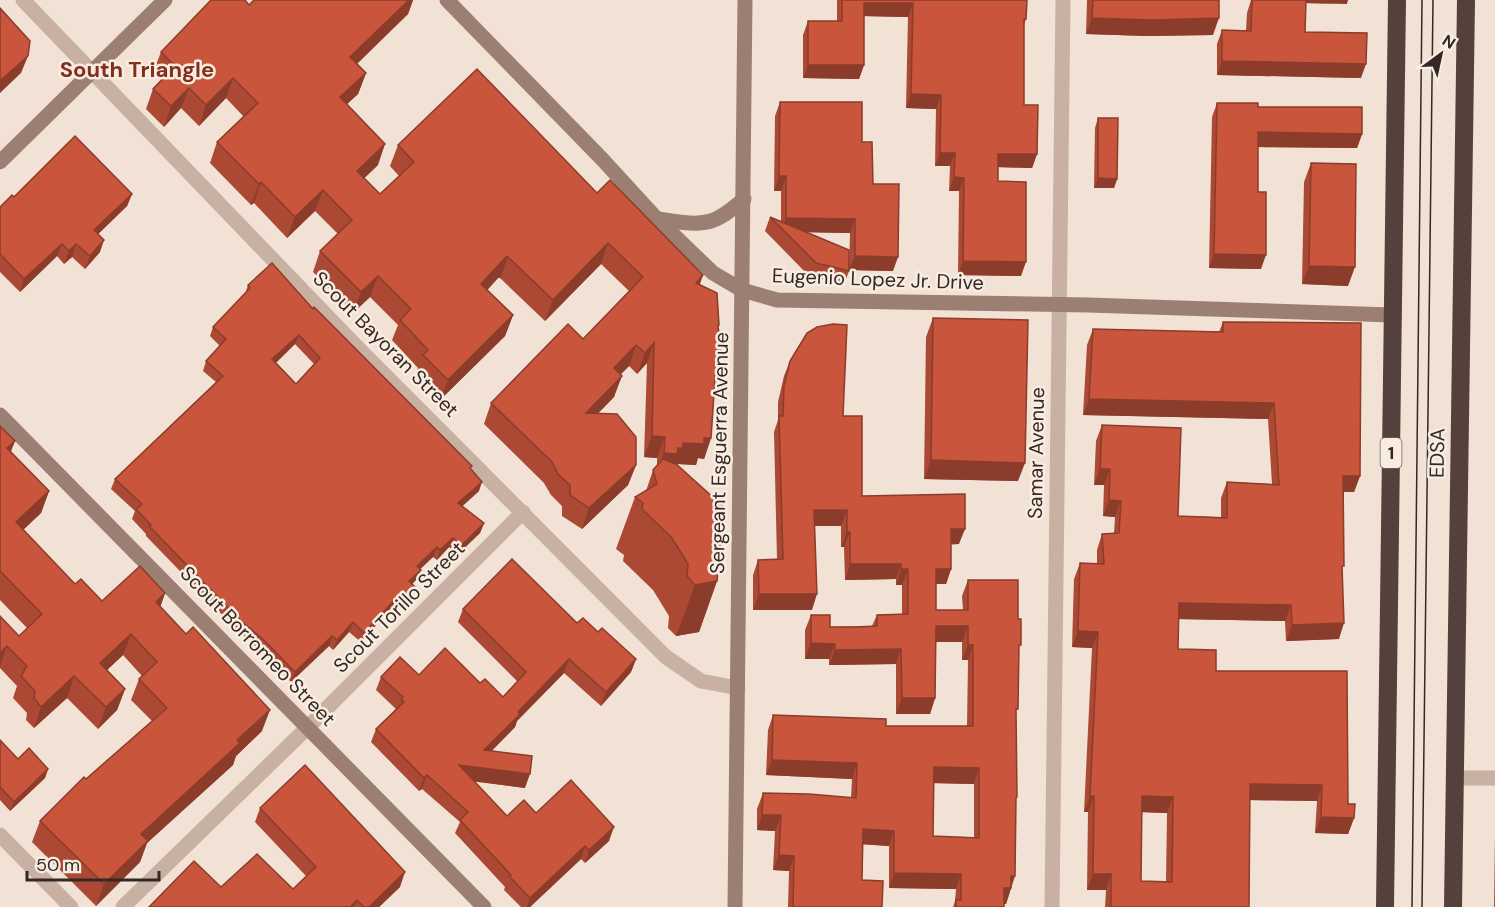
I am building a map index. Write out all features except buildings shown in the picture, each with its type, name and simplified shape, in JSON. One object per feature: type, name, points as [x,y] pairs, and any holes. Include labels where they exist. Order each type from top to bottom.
[{"type":"highway","name":"1","points":[[1385,907],[1397,0]]},
{"type":"highway","name":"EDSA","points":[[1453,907],[1466,0]]},
{"type":"street","name":"Scout Bayoran Street","points":[[23,0],[357,346],[666,657],[701,681],[738,688]]},
{"type":"street","points":[[0,162],[165,0]]},
{"type":"street","name":"Eugenio Lopez Jr. Drive","points":[[447,0],[602,159],[657,219],[713,273],[742,290],[777,300],[1059,305],[1392,315]]},
{"type":"street","name":"Sergeant Esguerra Avenue","points":[[735,907],[745,0]]},
{"type":"street","name":"Samar Avenue","points":[[1052,907],[1063,0]]},
{"type":"street","points":[[657,219],[687,223],[710,221],[744,199]]},
{"type":"street","name":"Scout Borromeo Street","points":[[0,415],[484,907]]},
{"type":"street","name":"Scout Torillo Street","points":[[123,907],[308,727],[523,512]]},
{"type":"street","points":[[1455,778],[1495,778]]},
{"type":"street","points":[[0,835],[71,907]]},
{"type":"tram line","points":[[1412,907],[1422,0]]},
{"type":"tram line","points":[[1422,907],[1433,0]]},
{"type":"district","name":"South Triangle","points":[[137,69]]}]
